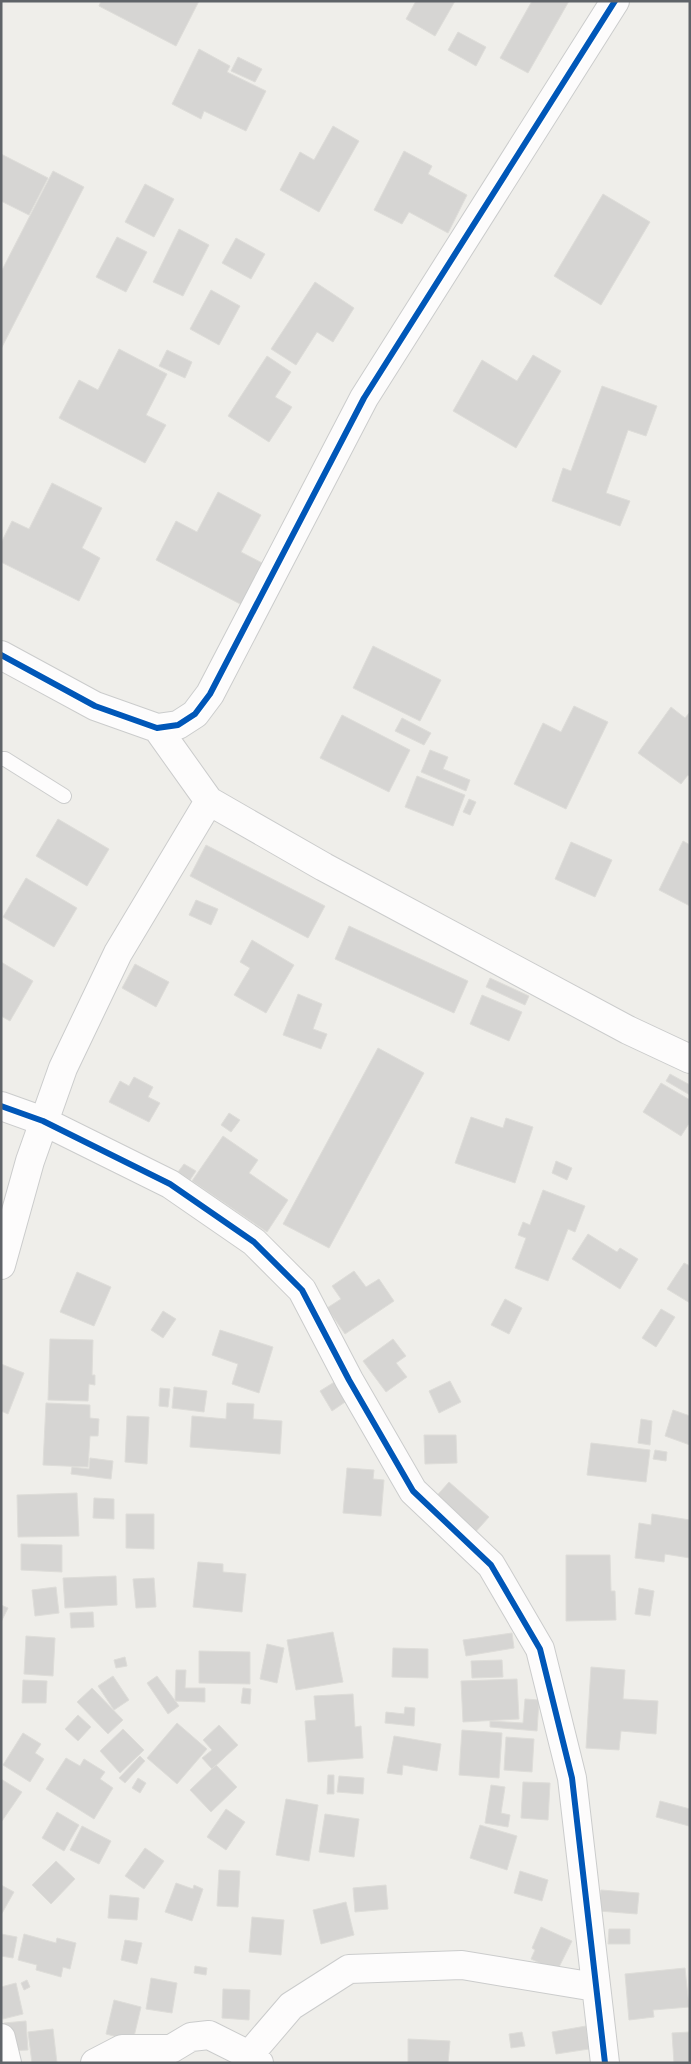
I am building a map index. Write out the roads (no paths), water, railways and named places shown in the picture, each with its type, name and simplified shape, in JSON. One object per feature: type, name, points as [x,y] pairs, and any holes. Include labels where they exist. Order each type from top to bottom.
[{"type":"street","points":[[1,655],[95,706],[157,728],[178,725],[195,714],[210,694],[364,398],[615,1]]},
{"type":"street","points":[[157,728],[209,801],[324,867],[628,1030],[690,1059]]},
{"type":"street","points":[[1,1265],[43,1121],[63,1068],[118,953],[209,801]]},
{"type":"street","points":[[1,1106],[43,1121],[170,1184],[254,1242],[302,1290],[349,1380],[414,1491],[491,1565],[540,1649],[572,1778],[605,2063]]},
{"type":"street","points":[[95,2063],[122,2049],[171,2049],[191,2037],[209,2036],[254,2059],[291,2006],[349,1969],[462,1965],[595,1987]]},
{"type":"street","points":[[1,2038],[7,2063]]},
{"type":"lane","points":[[1,758],[64,796]]}]
